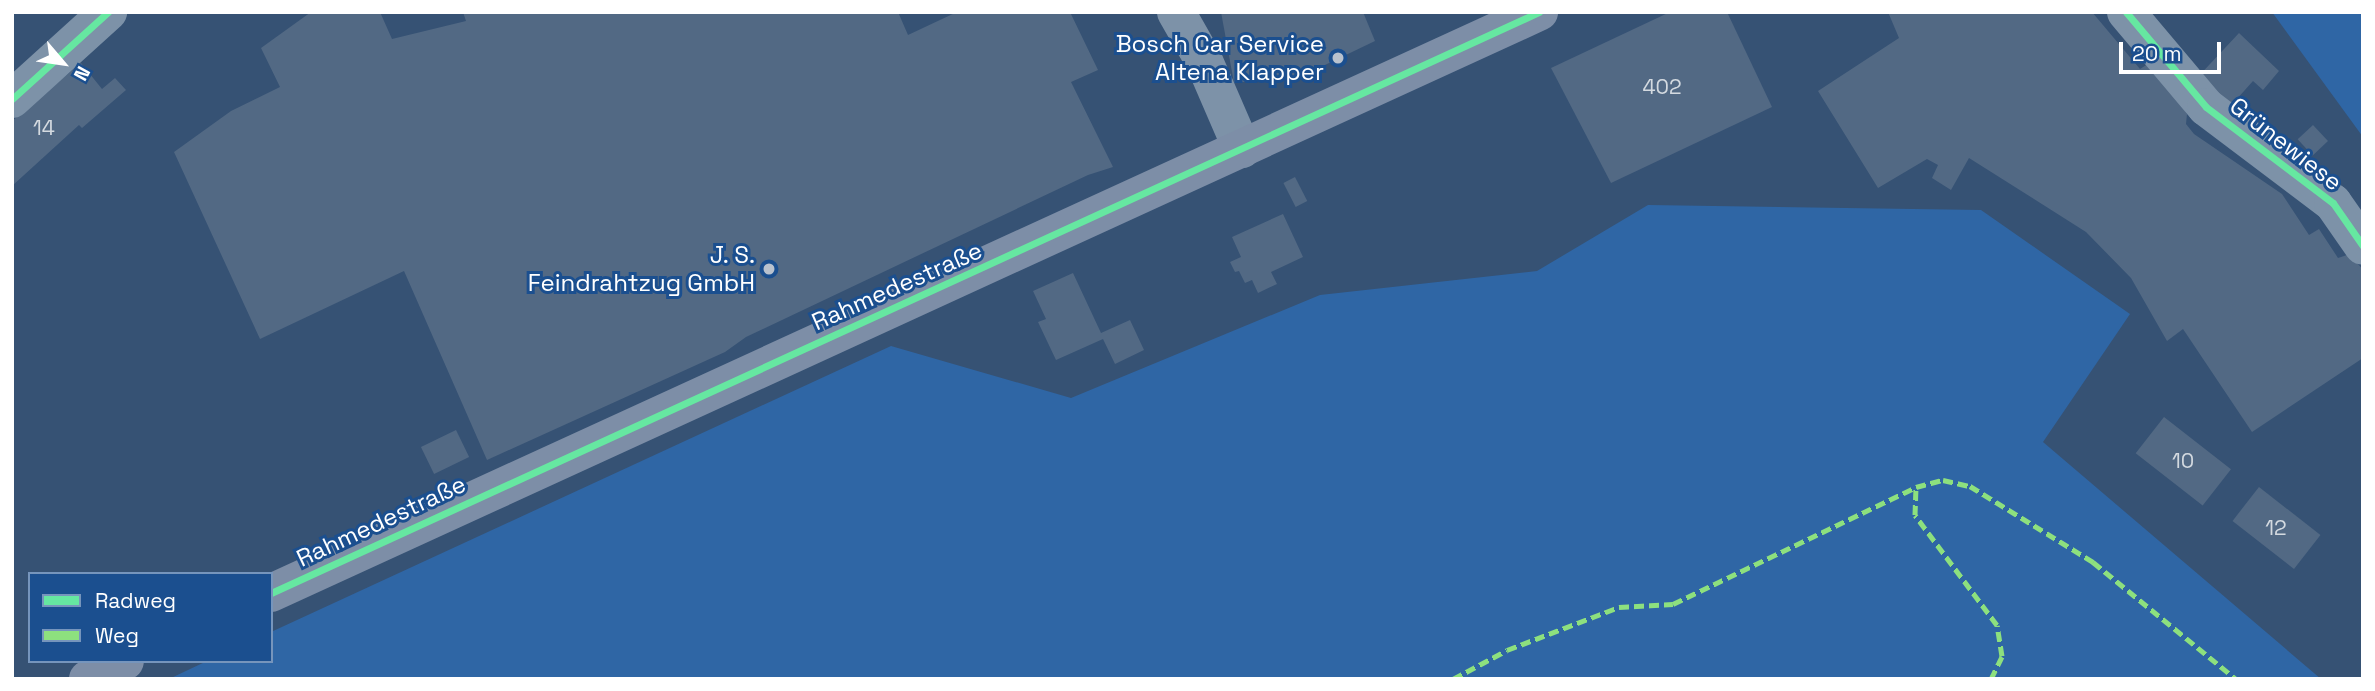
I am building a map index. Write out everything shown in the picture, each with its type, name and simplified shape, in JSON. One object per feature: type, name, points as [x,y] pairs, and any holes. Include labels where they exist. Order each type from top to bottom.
[{"type":"main road","name":"Rahmedestraße","points":[[273,592],[1539,12]]},
{"type":"main road","points":[[88,679],[121,663]]},
{"type":"street","points":[[12,99],[108,12]]},
{"type":"street","points":[[1176,12],[1204,61],[1242,149]]},
{"type":"street","name":"Grünewiese","points":[[2126,12],[2206,107],[2333,202],[2363,246]]},
{"type":"shaded area","points":[[2272,12],[2363,12],[2363,137]]},
{"type":"shaded area","points":[[1648,205],[1981,210],[2130,314],[2043,442],[2321,679],[169,679],[203,663],[273,663],[273,631],[891,346],[1071,398],[1320,295],[1537,271]]},
{"type":"building","points":[[311,12],[380,12],[392,39],[466,21],[463,12],[898,12],[908,35],[957,12],[1070,12],[1098,70],[1071,82],[1113,167],[1088,175],[746,337],[725,352],[487,460],[404,271],[260,339],[174,152],[231,111],[280,87],[261,48]]},
{"type":"building","points":[[1221,12],[1363,12],[1375,41],[1302,76],[1234,83]]},
{"type":"building","points":[[1670,12],[1727,12],[1772,107],[1611,183],[1551,68]]},
{"type":"building","points":[[1888,12],[2092,12],[2140,69],[2151,62],[2187,114],[2186,124],[2194,134],[2282,194],[2309,235],[2319,229],[2338,258],[2350,254],[2363,270],[2363,358],[2252,432],[2183,329],[2167,341],[2131,278],[2086,232],[1969,158],[1951,190],[1932,178],[1938,165],[1927,159],[1878,188],[1818,91],[1899,38]]},
{"type":"building","points":[[2239,33],[2279,71],[2263,90],[2253,81],[2227,110],[2195,80]]},
{"type":"building","points":[[81,63],[102,89],[115,78],[126,90],[82,128],[79,125],[12,186],[12,121]]},
{"type":"building","points":[[2313,125],[2328,141],[2313,155],[2298,139]]},
{"type":"building","points":[[1295,177],[1307,201],[1296,207],[1283,183]]},
{"type":"building","points":[[1283,214],[1303,257],[1271,272],[1277,284],[1258,293],[1252,280],[1245,283],[1230,262],[1241,257],[1232,237]]},
{"type":"building","points":[[1073,273],[1101,333],[1130,320],[1144,350],[1115,364],[1103,339],[1056,360],[1038,322],[1046,319],[1033,291]]},
{"type":"building","points":[[2164,417],[2231,469],[2203,506],[2136,453]]},
{"type":"building","points":[[456,430],[469,457],[434,474],[421,447]]},
{"type":"building","points":[[2259,487],[2320,535],[2294,569],[2233,521]]},
{"type":"marked path","points":[[1991,679],[2002,656],[1997,625],[1915,515],[1916,487],[1943,480],[1970,486],[2093,562],[2236,679]]},
{"type":"marked path","points":[[1453,679],[1507,650],[1619,607],[1673,604],[1916,487]]},
{"type":"cycle path","points":[[12,99],[108,12]]},
{"type":"cycle path","points":[[273,592],[1539,12]]},
{"type":"cycle path","points":[[2126,12],[2206,107],[2333,203],[2363,246]]},
{"type":"place","name":"Bosch Car Service Altena Klapper","points":[[1338,58]]},
{"type":"place","name":"J. S. Feindrahtzug GmbH","points":[[769,269]]}]
